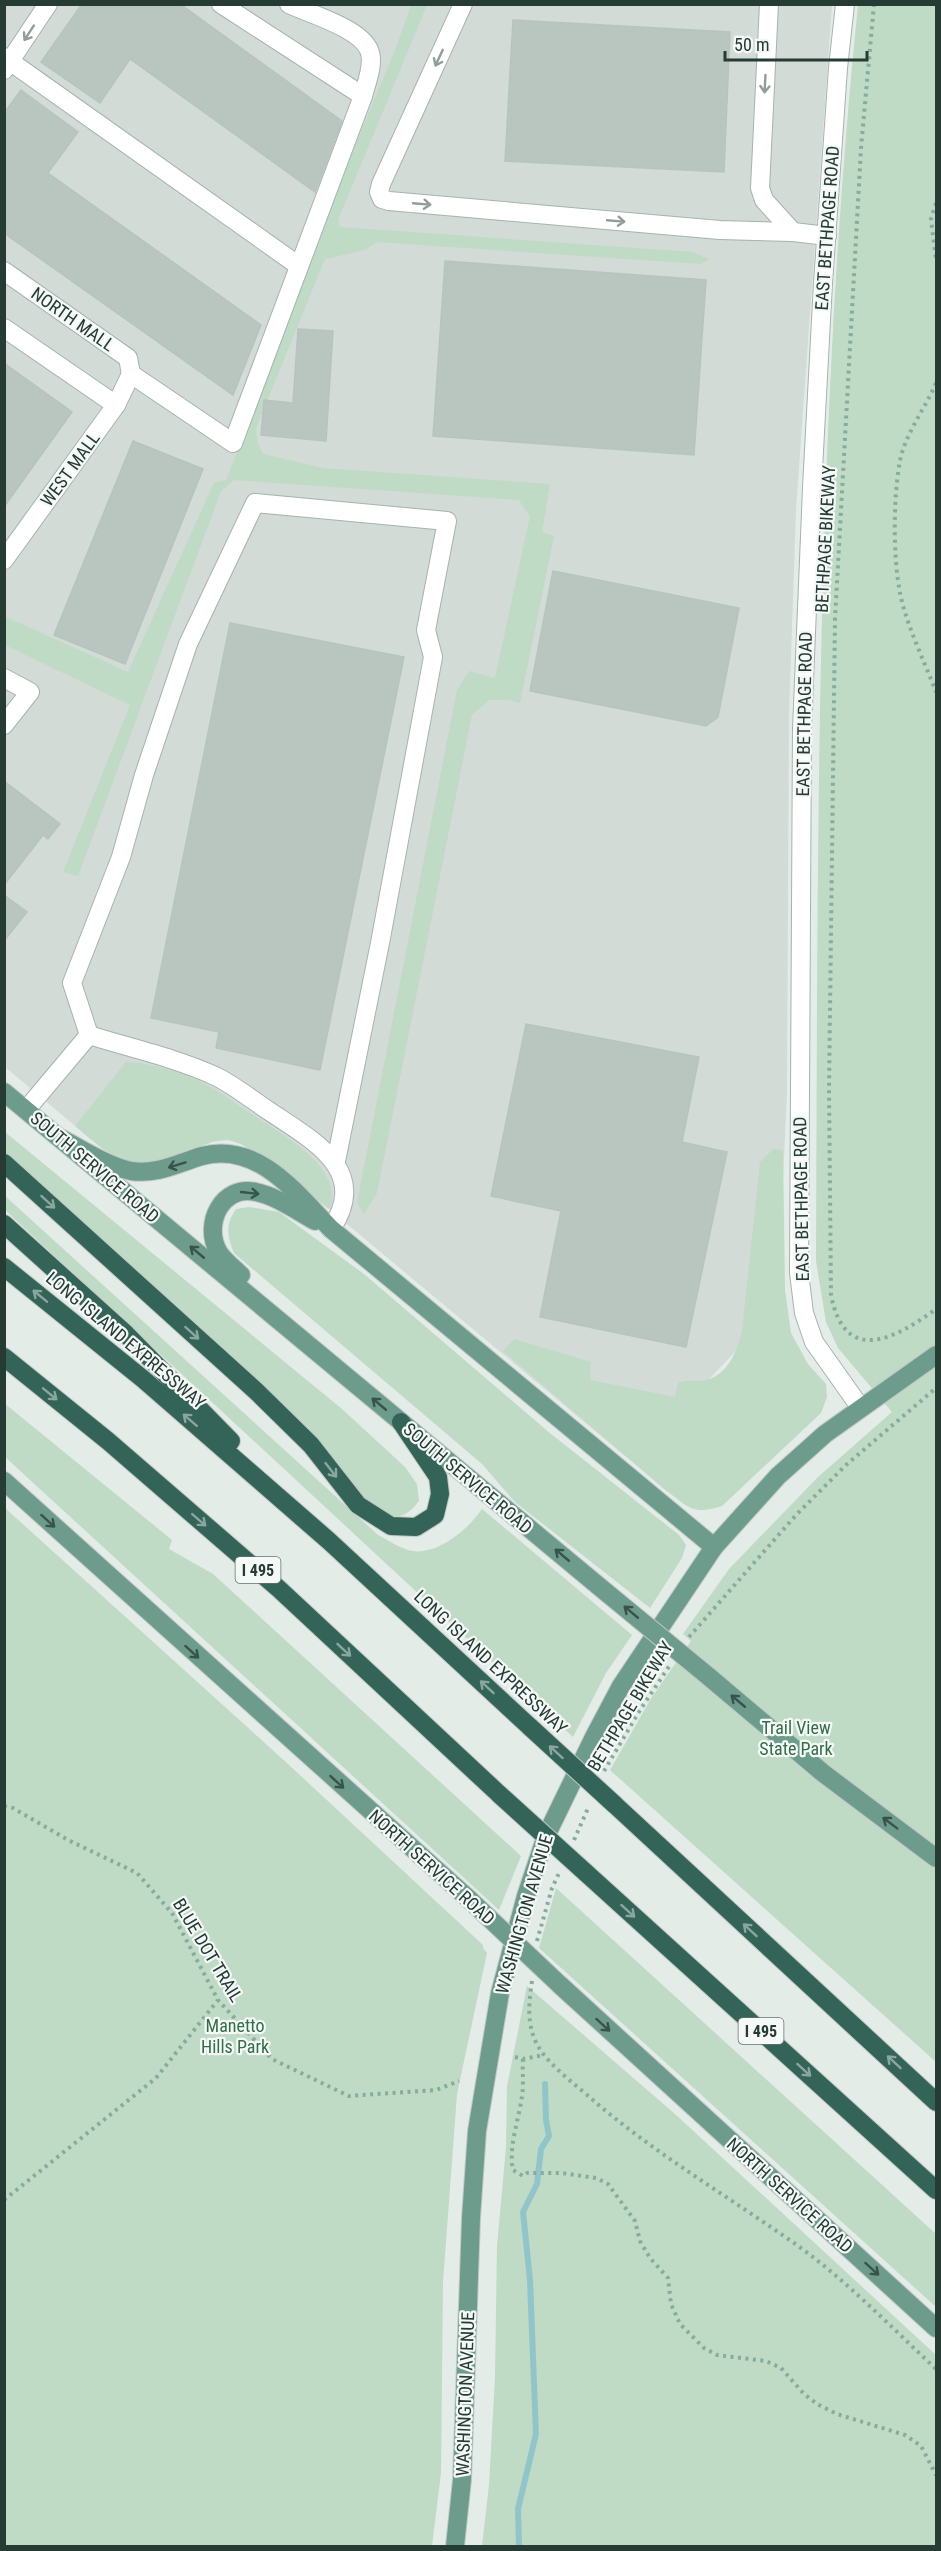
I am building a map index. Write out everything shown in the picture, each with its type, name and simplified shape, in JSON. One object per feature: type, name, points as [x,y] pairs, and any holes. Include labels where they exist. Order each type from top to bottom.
[{"type":"highway","points":[[4,1162],[264,1399],[311,1445],[358,1505],[391,1526],[416,1527],[435,1515],[440,1494],[438,1477],[401,1422]]},
{"type":"highway","points":[[4,1224],[126,1334],[330,1541]]},
{"type":"highway","name":"LONG ISLAND EXPRESSWAY","points":[[4,1267],[143,1379],[330,1541],[936,2102]]},
{"type":"highway","name":"I 495","points":[[4,1358],[108,1441],[279,1589],[500,1795],[936,2190]]},
{"type":"main road","name":"SOUTH SERVICE ROAD","points":[[4,1092],[823,1773],[936,1858]]},
{"type":"main road","points":[[60,1138],[120,1168],[132,1171],[156,1171],[217,1153],[243,1155],[259,1163],[282,1179],[331,1229],[714,1546]]},
{"type":"main road","points":[[331,1229],[256,1192],[241,1191],[227,1196],[220,1204],[213,1228],[214,1241],[219,1253],[335,1366]]},
{"type":"main road","name":"WASHINGTON AVENUE","points":[[456,2547],[462,2480],[471,2218],[477,2131],[500,1994],[526,1896],[546,1836],[621,1686],[714,1546],[778,1476],[860,1407],[936,1355]]},
{"type":"main road","name":"NORTH SERVICE ROAD","points":[[4,1481],[470,1900],[936,2328]]},
{"type":"street","points":[[48,4],[7,63],[299,266]]},
{"type":"street","points":[[221,4],[363,96]]},
{"type":"street","points":[[131,374],[233,443],[363,96],[370,67],[370,51],[361,40],[346,29],[289,4]]},
{"type":"street","points":[[463,4],[381,184],[379,192],[382,198],[389,201],[720,230],[793,232],[827,236]]},
{"type":"street","points":[[769,4],[760,188],[764,200],[793,232]]},
{"type":"street","name":"EAST BETHPAGE ROAD","points":[[845,4],[827,236],[812,488],[802,729],[800,1274],[804,1313],[814,1342],[860,1407]]},
{"type":"street","name":"NORTH MALL","points":[[4,271],[128,358],[131,374]]},
{"type":"street","points":[[4,328],[116,405]]},
{"type":"street","name":"WEST MALL","points":[[4,560],[116,405],[131,374]]},
{"type":"street","points":[[89,1035],[72,983],[121,857],[144,775],[188,644],[255,503],[447,521],[426,630],[433,657],[380,944],[336,1161],[345,1192],[340,1216],[331,1229]]},
{"type":"street","points":[[4,678],[30,692],[4,725]]},
{"type":"street","points":[[26,1110],[89,1035]]},
{"type":"street","points":[[89,1035],[216,1077],[311,1138],[336,1161]]},
{"type":"path","name":"BETHPAGE BIKEWAY","points":[[874,4],[861,148],[835,619],[829,1089],[831,1295],[839,1322],[847,1331],[857,1337],[872,1340],[898,1334],[936,1309]]},
{"type":"path","points":[[936,203],[931,219],[936,260]]},
{"type":"path","points":[[936,383],[927,406],[911,432],[900,460],[895,530],[900,595],[936,692]]},
{"type":"path","name":"BETHPAGE BIKEWAY","points":[[683,1646],[705,1616],[805,1506],[846,1465],[936,1388]]},
{"type":"path","name":"BETHPAGE BIKEWAY","points":[[600,1782],[609,1761],[671,1664]]},
{"type":"path","points":[[571,1845],[590,1803]]},
{"type":"path","name":"BLUE DOT TRAIL","points":[[4,1806],[13,1808],[68,1840],[136,1873],[172,1913],[218,2000],[272,2059],[349,2096],[436,2090],[459,2081]]},
{"type":"path","points":[[536,1949],[552,1888],[562,1866]]},
{"type":"path","points":[[533,1972],[529,2007],[530,2023],[533,2038],[544,2055],[631,2132],[797,2245],[862,2299],[936,2369]]},
{"type":"path","points":[[4,2200],[156,2078],[218,2000]]},
{"type":"path","points":[[515,2057],[524,2059],[544,2055]]},
{"type":"path","points":[[524,2059],[521,2074],[523,2093],[510,2158],[513,2170],[523,2176],[527,2173],[551,2173],[596,2178],[608,2184],[634,2221],[640,2241],[650,2258],[668,2278],[671,2304],[680,2324],[704,2348],[717,2355],[766,2361],[781,2368],[804,2394],[817,2404],[837,2414],[905,2434],[921,2446],[936,2475]]},
{"type":"shaded area","points":[[4,5],[832,5],[796,509],[789,714],[787,1094],[777,1308],[631,1461],[329,1209],[241,1144],[227,1140],[212,1142],[167,1161],[105,1151],[5,1067]]},
{"type":"green space","points":[[411,5],[427,5],[338,220],[340,227],[692,252],[709,259],[701,264],[377,242],[365,250],[325,259],[256,428],[257,441],[263,454],[323,468],[550,484],[542,532],[554,536],[520,703],[509,700],[489,700],[472,715],[377,1193],[364,1214],[357,1203],[457,690],[469,671],[495,678],[530,516],[519,500],[234,480],[221,491],[78,876],[63,872],[130,705],[5,645],[4,616],[128,672],[214,483],[226,480],[286,329],[318,235],[395,50]]},
{"type":"green space","name":"Trail View State Park","points":[[858,5],[936,5],[936,2062],[610,1770],[652,1697],[691,1641],[683,1634],[729,1569],[818,1477],[892,1412],[838,1348],[826,1322],[816,1261],[819,789],[826,475],[844,162]]},
{"type":"green space","points":[[126,1062],[164,1069],[201,1082],[293,1141],[320,1166],[329,1180],[332,1194],[329,1209],[265,1159],[239,1143],[228,1140],[203,1145],[154,1163],[127,1161],[103,1148],[75,1126]]},
{"type":"green space","points":[[5,1132],[342,1409],[405,1467],[417,1484],[419,1501],[414,1507],[400,1516],[377,1511],[5,1155]]},
{"type":"green space","points":[[773,1149],[783,1150],[785,1290],[791,1333],[808,1364],[826,1384],[827,1397],[821,1413],[722,1506],[703,1510],[690,1508],[664,1489],[503,1351],[514,1339],[591,1362],[590,1380],[675,1397],[678,1383],[715,1377],[731,1360],[742,1331],[760,1162]]},
{"type":"green space","points":[[4,1195],[378,1535],[408,1550],[432,1549],[461,1532],[482,1509],[632,1635],[606,1673],[573,1737],[5,1210]]},
{"type":"green space","points":[[249,1207],[279,1212],[364,1274],[551,1434],[679,1535],[686,1545],[682,1558],[650,1608],[515,1502],[482,1464],[234,1253],[229,1236],[230,1220],[236,1209]]},
{"type":"green space","points":[[4,1403],[172,1540],[169,1549],[213,1574],[521,1856],[499,1910],[5,1457]]},
{"type":"green space","name":"Manetto Hills Park","points":[[5,1508],[288,1764],[483,1945],[487,1953],[457,2094],[443,2282],[441,2473],[432,2546],[5,2546]]},
{"type":"green space","points":[[556,1888],[936,2234],[936,2307],[539,1948]]},
{"type":"green space","points":[[527,1986],[675,2114],[936,2355],[936,2546],[482,2546],[489,2485],[495,2377],[497,2246],[506,2147],[507,2086]]},
{"type":"building","points":[[82,4],[180,4],[342,121],[315,192],[130,59],[100,103],[41,62]]},
{"type":"building","points":[[513,20],[730,32],[724,172],[505,161]]},
{"type":"building","points":[[21,90],[78,132],[48,173],[261,325],[233,395],[4,233],[4,113]]},
{"type":"building","points":[[445,261],[706,280],[694,455],[433,436]]},
{"type":"building","points":[[298,329],[333,331],[326,441],[261,435],[264,400],[293,403]]},
{"type":"building","points":[[4,363],[72,412],[4,507]]},
{"type":"building","points":[[133,441],[203,469],[125,664],[54,635]]},
{"type":"building","points":[[553,571],[739,608],[718,717],[706,726],[530,691]]},
{"type":"building","points":[[230,623],[404,657],[320,1070],[216,1048],[219,1032],[151,1018]]},
{"type":"building","points":[[4,781],[60,824],[48,839],[43,835],[4,885]]},
{"type":"building","points":[[4,895],[27,912],[4,941]]},
{"type":"building","points":[[526,1024],[699,1057],[682,1142],[727,1152],[686,1347],[540,1317],[561,1211],[491,1196]]},
{"type":"waterway","points":[[519,2546],[518,2509],[536,2434],[530,2280],[523,2212],[537,2184],[541,2149],[549,2136],[545,2084]]}]
